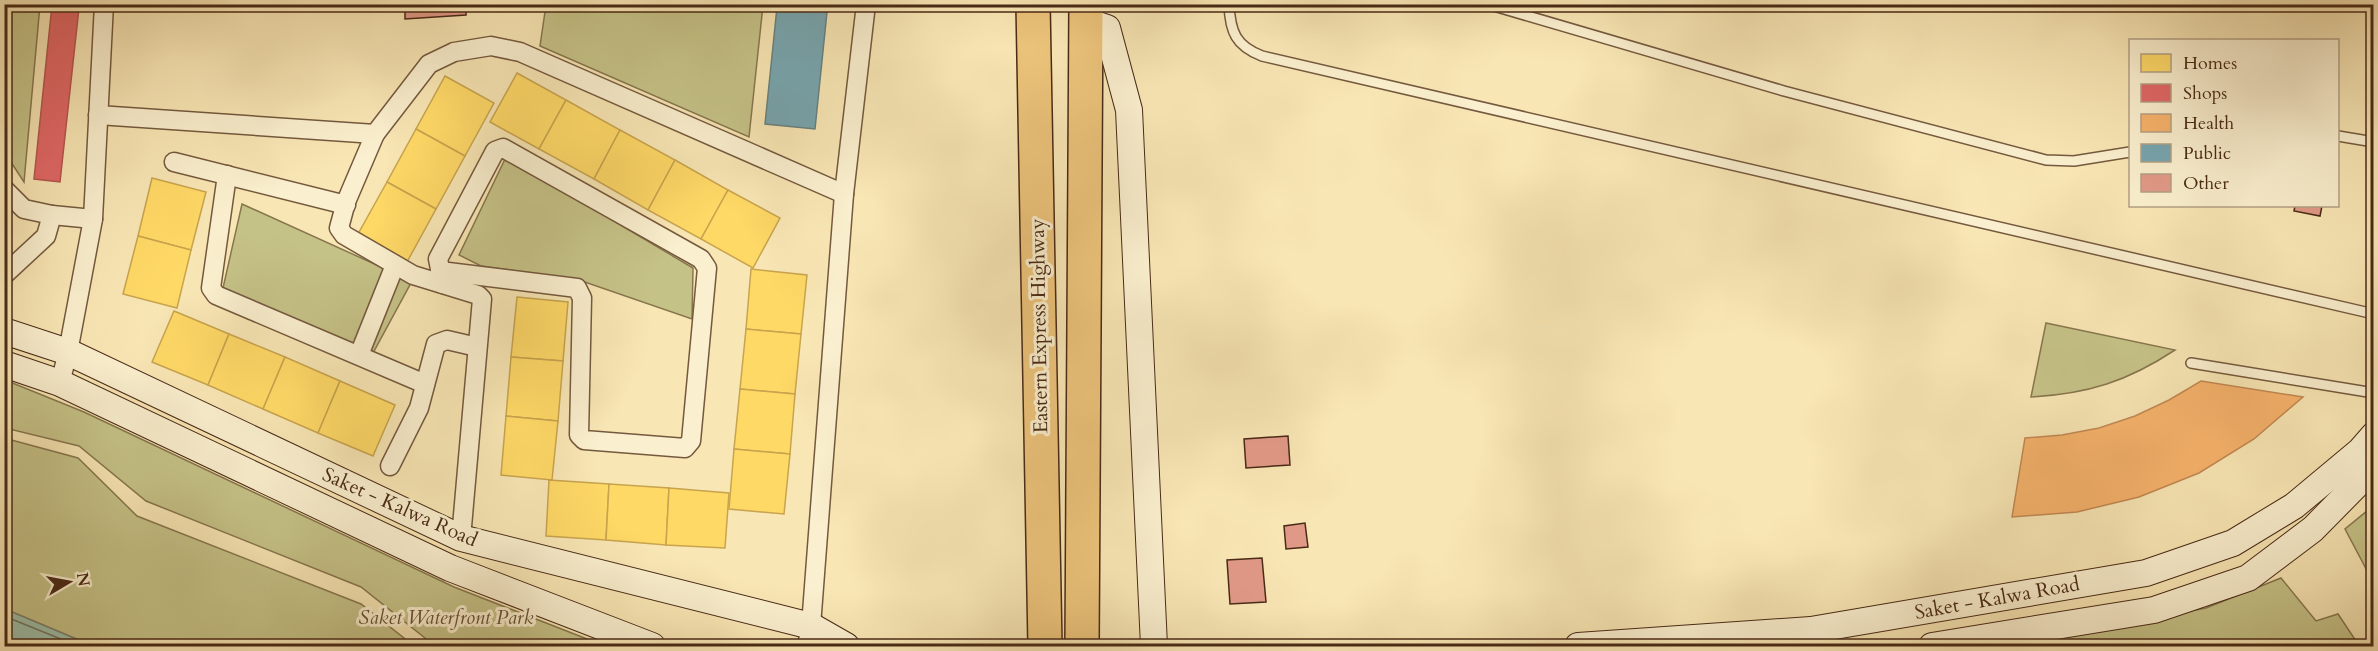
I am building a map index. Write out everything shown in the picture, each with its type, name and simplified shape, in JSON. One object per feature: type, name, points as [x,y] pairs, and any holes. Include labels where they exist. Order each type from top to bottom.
[{"type":"highway","name":"Eastern Express Highway","points":[[1033,4],[1045,646]]},
{"type":"highway","points":[[1082,646],[1086,13]]},
{"type":"main road","points":[[1086,13],[1107,27],[1129,110],[1154,646]]},
{"type":"main road","name":"Saket - Kalwa Road","points":[[4,331],[68,352],[460,538],[846,646]]},
{"type":"main road","name":"Saket - Kalwa Road","points":[[4,364],[60,383],[450,568],[652,646]]},
{"type":"main road","name":"Saket - Kalwa Road","points":[[1578,646],[1783,639],[1811,630],[2146,573],[2233,543],[2294,506],[2360,451],[2373,435]]},
{"type":"main road","name":"Saket - Kalwa Road","points":[[1932,646],[2154,610],[2248,578],[2313,530],[2373,467]]},
{"type":"main road","points":[[2294,506],[2313,530]]},
{"type":"street","points":[[60,383],[93,219],[104,4]]},
{"type":"street","points":[[809,636],[844,194],[866,4]]},
{"type":"street","points":[[442,278],[438,259],[495,151],[503,148],[701,259],[707,268],[691,441],[685,448],[584,440],[579,435],[582,298],[577,288],[442,278],[413,275],[344,235],[339,228],[375,134],[429,64],[454,52],[491,46],[520,52],[844,194]]},
{"type":"street","points":[[98,115],[375,134]]},
{"type":"street","points":[[174,162],[346,205]]},
{"type":"street","points":[[227,175],[211,288],[216,295],[425,384]]},
{"type":"street","points":[[4,189],[24,209],[52,215],[93,219]]},
{"type":"street","points":[[4,275],[46,236],[52,215]]},
{"type":"street","points":[[359,355],[395,265]]},
{"type":"street","points":[[442,278],[482,299],[460,538]]},
{"type":"street","points":[[390,466],[418,408],[436,344],[447,340],[477,348]]},
{"type":"lane","points":[[1229,4],[1236,37],[1246,50],[1262,56],[2373,314]]},
{"type":"lane","points":[[1487,4],[1784,91],[2046,160],[2074,161],[2129,152]]},
{"type":"lane","points":[[2339,136],[2373,142]]},
{"type":"lane","points":[[2191,363],[2373,393]]},
{"type":"green space","points":[[40,5],[24,182],[5,153],[5,7]]},
{"type":"green space","points":[[546,5],[763,5],[749,137],[540,46]]},
{"type":"green space","points":[[506,157],[693,268],[692,319],[576,279],[481,266],[459,255]]},
{"type":"green space","points":[[242,204],[412,281],[373,353],[223,288]]},
{"type":"green space","points":[[2046,323],[2175,350],[2141,370],[2107,384],[2071,393],[2031,397]]},
{"type":"green space","name":"Saket Waterfront Park","points":[[5,380],[84,412],[454,587],[605,646],[435,646],[361,587],[146,501],[79,446],[5,428]]},
{"type":"green space","points":[[4,438],[78,458],[137,516],[361,604],[414,646],[93,646],[5,609]]},
{"type":"green space","points":[[2373,506],[2373,582],[2345,529]]},
{"type":"green space","points":[[2281,578],[2316,621],[2338,614],[2358,644],[2349,646],[2007,646],[2206,608]]},
{"type":"water","points":[[5,609],[93,646],[5,646]]},
{"type":"building: Homes","points":[[517,73],[566,100],[539,149],[490,122]]},
{"type":"building: Homes","points":[[445,76],[494,103],[465,156],[416,129]]},
{"type":"building: Homes","points":[[566,100],[620,130],[594,179],[539,149]]},
{"type":"building: Homes","points":[[416,129],[465,156],[436,209],[387,182]]},
{"type":"building: Homes","points":[[620,130],[675,160],[648,210],[594,179]]},
{"type":"building: Homes","points":[[675,160],[728,190],[701,239],[648,210]]},
{"type":"building: Homes","points":[[152,178],[206,192],[191,250],[138,236]]},
{"type":"building: Homes","points":[[387,182],[436,209],[407,262],[358,234]]},
{"type":"building: Homes","points":[[728,190],[780,218],[753,268],[701,239]]},
{"type":"building: Homes","points":[[138,236],[191,250],[177,308],[123,294]]},
{"type":"building: Homes","points":[[751,269],[807,275],[801,334],[746,329]]},
{"type":"building: Homes","points":[[517,297],[568,302],[563,361],[511,357]]},
{"type":"building: Homes","points":[[174,311],[229,334],[208,385],[152,362]]},
{"type":"building: Homes","points":[[746,329],[801,334],[795,394],[740,389]]},
{"type":"building: Homes","points":[[229,334],[285,357],[263,409],[208,385]]},
{"type":"building: Homes","points":[[285,357],[340,381],[318,433],[263,409]]},
{"type":"building: Homes","points":[[511,357],[563,361],[558,421],[506,416]]},
{"type":"building: Homes","points":[[340,381],[395,405],[373,456],[318,433]]},
{"type":"building: Homes","points":[[740,389],[795,394],[790,454],[734,449]]},
{"type":"building: Homes","points":[[506,416],[558,421],[552,480],[501,475]]},
{"type":"building: Homes","points":[[734,449],[790,454],[784,514],[729,509]]},
{"type":"building: Homes","points":[[549,480],[609,484],[606,540],[546,536]]},
{"type":"building: Homes","points":[[609,484],[669,488],[666,545],[606,540]]},
{"type":"building: Homes","points":[[669,488],[729,493],[725,548],[666,545]]},
{"type":"building: Shops","points":[[52,5],[79,8],[60,182],[34,179]]},
{"type":"building: Health","points":[[2201,381],[2303,397],[2254,439],[2199,473],[2139,497],[2077,512],[2012,517],[2025,438],[2062,435],[2099,428],[2135,416]]},
{"type":"building: Public","points":[[777,7],[827,12],[815,129],[765,124]]},
{"type":"building: Other","points":[[405,4],[466,4],[466,15],[405,19]]},
{"type":"building: Other","points":[[2295,207],[2322,207],[2320,216],[2294,211]]},
{"type":"building: Other","points":[[1288,436],[1290,465],[1246,468],[1244,439]]},
{"type":"building: Other","points":[[1305,523],[1308,547],[1286,549],[1284,526]]},
{"type":"building: Other","points":[[1262,558],[1266,602],[1230,604],[1227,560]]}]
